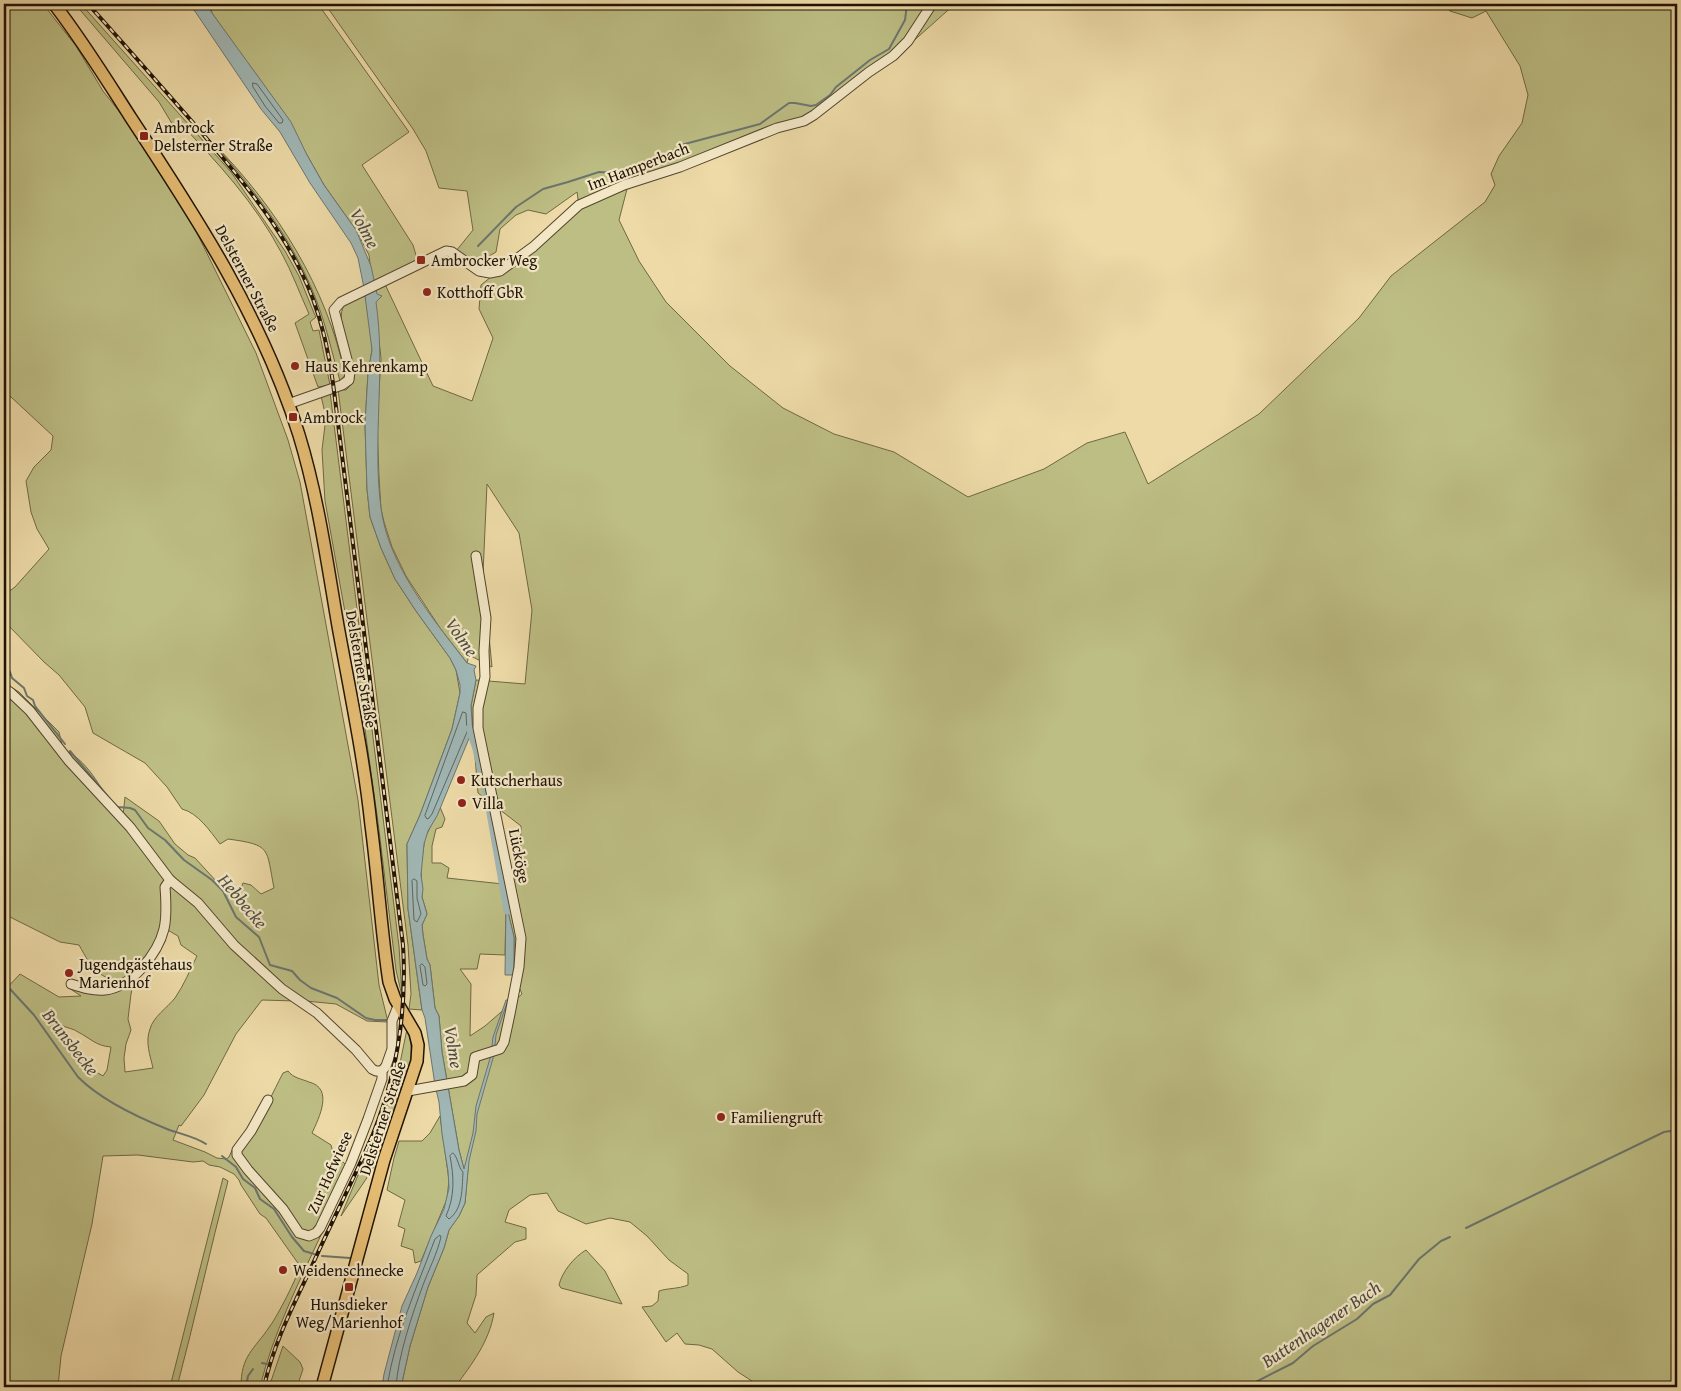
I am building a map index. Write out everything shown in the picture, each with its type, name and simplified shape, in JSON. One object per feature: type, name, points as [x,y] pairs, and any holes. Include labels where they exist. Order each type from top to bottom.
[{"type":"main road","name":"Delsterner Straße","points":[[54,4],[144,136],[220,257],[262,338],[288,404],[308,468],[321,530],[364,769],[388,972],[392,993],[415,1033],[418,1045],[417,1061],[384,1160],[322,1387]]},
{"type":"street","name":"Im Hamperbach","points":[[288,404],[342,385],[349,380],[350,371],[334,310],[337,305],[448,251],[479,271],[490,273],[500,271],[533,247],[579,206],[624,185],[680,167],[777,128],[804,121],[814,116],[869,72],[893,56],[908,41],[932,4]]},
{"type":"street","name":"Lücköge","points":[[408,1090],[455,1083],[468,1079],[472,1075],[475,1057],[498,1051],[504,1042],[507,1030],[519,967],[521,938],[478,728],[478,708],[485,677],[486,618],[476,556]]},
{"type":"street","points":[[4,688],[11,692],[30,711],[70,761],[130,827],[170,880],[198,903],[234,945],[282,989],[317,1013],[356,1050],[372,1069],[382,1071]]},
{"type":"street","points":[[72,984],[90,990],[106,990],[114,988],[140,969],[156,950],[164,928],[165,887],[170,880]]},
{"type":"street","name":"Zur Hofwiese","points":[[268,1100],[251,1131],[237,1150],[237,1155],[283,1209],[299,1233],[312,1235],[320,1228],[351,1162],[382,1079],[382,1071],[386,1066],[392,1049],[392,1021],[398,1006]]},
{"type":"green space","points":[[4,4],[43,4],[76,46],[103,91],[122,115],[192,223],[256,353],[288,440],[300,482],[358,800],[379,985],[388,1022],[367,1021],[336,1004],[306,1001],[283,987],[223,930],[199,901],[171,877],[162,886],[162,927],[154,945],[135,974],[131,994],[128,1019],[131,1030],[124,1058],[125,1072],[153,1068],[148,1044],[152,1025],[175,998],[197,956],[181,945],[178,936],[166,929],[169,906],[168,887],[170,884],[190,900],[217,931],[255,968],[296,1001],[262,1000],[236,1034],[204,1095],[181,1126],[179,1125],[173,1140],[217,1158],[226,1159],[233,1148],[237,1153],[237,1150],[260,1117],[283,1073],[288,1071],[295,1077],[317,1085],[321,1090],[323,1097],[321,1112],[312,1133],[331,1145],[335,1159],[347,1166],[320,1227],[321,1235],[279,1329],[260,1387],[241,1387],[243,1367],[278,1314],[300,1266],[266,1218],[260,1214],[234,1174],[203,1161],[193,1162],[138,1155],[103,1156],[92,1224],[61,1356],[58,1387],[4,1387],[4,991],[20,974],[59,997],[81,996],[69,988],[71,984],[84,988],[103,990],[121,984],[95,970],[79,945],[60,942],[4,914],[4,683],[19,692],[59,732],[63,749],[74,755],[90,771],[123,816],[125,797],[159,821],[175,844],[188,855],[195,858],[217,882],[233,889],[238,896],[243,883],[251,885],[261,894],[274,888],[268,856],[260,847],[228,839],[220,844],[198,818],[182,809],[167,787],[145,763],[93,733],[85,707],[59,675],[4,621],[4,595],[15,587],[49,549],[37,529],[31,512],[26,481],[34,467],[51,450],[53,436],[11,397],[4,393]],"holes":[[[63,1026],[97,1043],[111,1047],[107,1070],[103,1076],[90,1068],[80,1058],[65,1032],[57,1032]]]},
{"type":"green space","points":[[75,4],[81,4],[231,172],[285,251],[299,276],[316,317],[310,322],[313,331],[319,330],[330,385],[318,387],[295,323],[309,314],[285,260],[260,217],[222,168],[180,123],[174,127],[159,102]]},
{"type":"green space","points":[[210,4],[318,4],[409,132],[362,165],[413,245],[418,262],[383,280],[433,386],[472,401],[493,338],[479,309],[481,285],[579,206],[577,192],[546,214],[528,210],[516,215],[500,229],[496,252],[474,265],[456,251],[473,230],[467,191],[439,188],[426,151],[413,129],[325,4],[955,4],[879,69],[826,104],[743,146],[627,189],[619,220],[639,261],[666,302],[730,366],[783,408],[834,434],[894,452],[968,497],[1044,469],[1087,443],[1125,432],[1148,484],[1259,414],[1359,318],[1391,276],[1485,202],[1495,185],[1491,174],[1499,156],[1522,123],[1528,95],[1520,66],[1486,11],[1472,18],[1450,11],[1442,4],[1677,4],[1677,1387],[768,1387],[755,1383],[738,1372],[712,1349],[699,1345],[685,1344],[677,1333],[666,1342],[642,1307],[652,1306],[658,1301],[659,1291],[688,1285],[688,1274],[669,1260],[647,1236],[630,1222],[610,1218],[586,1224],[558,1211],[547,1193],[530,1195],[509,1210],[505,1222],[526,1228],[526,1239],[515,1242],[477,1275],[476,1295],[467,1323],[475,1333],[486,1317],[494,1313],[492,1324],[484,1343],[455,1387],[401,1387],[410,1346],[428,1287],[444,1248],[449,1230],[465,1203],[468,1168],[464,1169],[459,1150],[442,1052],[439,1016],[435,1008],[430,965],[427,959],[423,935],[422,925],[427,914],[422,897],[421,865],[425,838],[440,807],[445,819],[442,827],[436,829],[432,846],[432,863],[441,863],[449,868],[447,878],[503,884],[520,874],[521,826],[478,793],[471,706],[476,680],[525,684],[532,610],[519,533],[487,484],[483,574],[492,667],[469,655],[467,663],[440,628],[406,576],[392,547],[381,509],[377,423],[381,358],[369,255],[356,230],[324,185],[307,155],[212,13]],"holes":[[[506,905],[514,937],[514,975],[522,994],[485,1026],[470,1036],[471,984],[460,969],[477,969],[480,954],[505,955]]]},
{"type":"green space","points":[[215,145],[238,169],[279,223],[312,281],[326,311],[337,343],[345,375],[340,381],[319,307],[296,256],[272,217]]},
{"type":"green space","points":[[365,295],[371,330],[372,350],[368,373],[365,424],[370,517],[395,579],[450,658],[456,670],[460,693],[452,729],[420,815],[407,844],[408,909],[422,1010],[409,1009],[411,994],[408,945],[338,389],[346,390],[353,383],[355,374],[342,329],[342,312],[348,302]]},
{"type":"green space","points":[[330,392],[399,946],[402,996],[396,970],[361,701],[325,501],[322,450],[326,417],[321,396]]},
{"type":"green space","points":[[407,1029],[411,1042],[411,1056],[406,1083],[373,1168],[341,1216],[390,1098],[399,1068]]},
{"type":"green space","points":[[440,1116],[449,1180],[447,1199],[421,1261],[415,1263],[413,1250],[401,1246],[405,1229],[398,1226],[405,1200],[387,1190],[399,1141],[422,1141],[430,1133]]},
{"type":"green space","points":[[223,1178],[228,1181],[184,1361],[177,1387],[170,1387]]},
{"type":"green space","points":[[586,1250],[605,1271],[622,1304],[561,1288],[559,1285],[569,1265]]},
{"type":"green space","points":[[283,1346],[300,1362],[303,1369],[299,1381],[302,1387],[269,1387]]},
{"type":"water","points":[[190,4],[207,4],[291,122],[324,185],[356,230],[371,266],[377,294],[382,296],[376,302],[380,353],[379,482],[385,529],[402,570],[427,610],[467,663],[476,666],[474,670],[476,680],[471,706],[473,735],[470,736],[437,816],[428,831],[424,844],[421,875],[422,897],[427,914],[422,925],[423,935],[427,959],[430,965],[435,1008],[439,1016],[442,1052],[464,1169],[473,1133],[476,1106],[491,1055],[493,1037],[506,1000],[508,1000],[496,1035],[494,1055],[477,1114],[476,1131],[469,1161],[465,1203],[449,1230],[444,1248],[428,1287],[410,1346],[401,1387],[382,1387],[384,1374],[402,1306],[444,1209],[449,1188],[439,1102],[422,1010],[408,909],[407,844],[420,815],[452,729],[460,685],[450,658],[395,579],[370,517],[365,424],[368,373],[372,350],[358,258],[351,243],[310,183],[280,132],[261,109]]},
{"type":"water","points":[[506,903],[514,937],[514,975],[505,975]]},
{"type":"waterway","points":[[478,246],[516,207],[543,189],[599,172],[622,173],[656,163],[681,145],[760,124],[789,103],[816,105],[870,60],[889,49],[905,20],[907,4]]},
{"type":"waterway","name":"Hebbecke","points":[[4,666],[10,672],[12,678],[24,688],[27,696],[33,700],[35,706],[65,744]]},
{"type":"waterway","points":[[469,728],[487,796],[507,911]]},
{"type":"waterway","name":"Hebbecke","points":[[70,751],[115,805],[135,810],[148,828],[165,840],[184,860],[212,880],[223,891],[236,917],[259,937],[270,965],[292,971],[311,988],[337,998],[366,1018],[387,1020]]},
{"type":"waterway","name":"Brunsbecke","points":[[4,984],[34,1015],[78,1077],[97,1093],[132,1113],[206,1144]]},
{"type":"waterway","name":"Buttenhagener Bach","points":[[1466,1228],[1664,1132],[1677,1132]]},
{"type":"waterway","name":"Brunsbecke","points":[[222,1156],[236,1167],[243,1179],[255,1188],[260,1199],[274,1209],[292,1237],[304,1251],[314,1254]]},
{"type":"waterway","name":"Buttenhagener Bach","points":[[1246,1387],[1293,1363],[1313,1346],[1357,1319],[1373,1304],[1390,1295],[1419,1259],[1441,1241],[1450,1237]]},
{"type":"waterway","name":"Brunsbecke","points":[[322,1256],[350,1258]]},
{"type":"waterway","points":[[262,1363],[267,1364]]},
{"type":"waterway","points":[[246,1387],[248,1376],[253,1369]]},
{"type":"railway","points":[[88,4],[213,146],[277,229],[303,275],[313,299],[320,319],[333,383],[403,945],[402,1017],[394,1065],[373,1134],[284,1326],[264,1387]]},
{"type":"place","name":"Ambrock Delsterner Straße","points":[[144,136]]},
{"type":"place","name":"Ambrocker Weg","points":[[421,260]]},
{"type":"place","name":"Kotthoff GbR","points":[[427,292]]},
{"type":"place","name":"Haus Kehrenkamp","points":[[295,366]]},
{"type":"place","name":"Ambrock","points":[[293,417]]},
{"type":"place","name":"Kutscherhaus","points":[[461,780]]},
{"type":"place","name":"Villa","points":[[462,803]]},
{"type":"place","name":"Jugendgästehaus Marienhof","points":[[69,973]]},
{"type":"place","name":"Familiengruft","points":[[721,1117]]},
{"type":"place","name":"Weidenschnecke","points":[[283,1270]]},
{"type":"place","name":"Hunsdieker Weg/Marienhof","points":[[349,1287]]},
{"type":"water label","name":"Volme","points":[[365,228]]},
{"type":"water label","name":"Volme","points":[[462,637]]},
{"type":"water label","name":"Volme","points":[[454,1047]]}]
